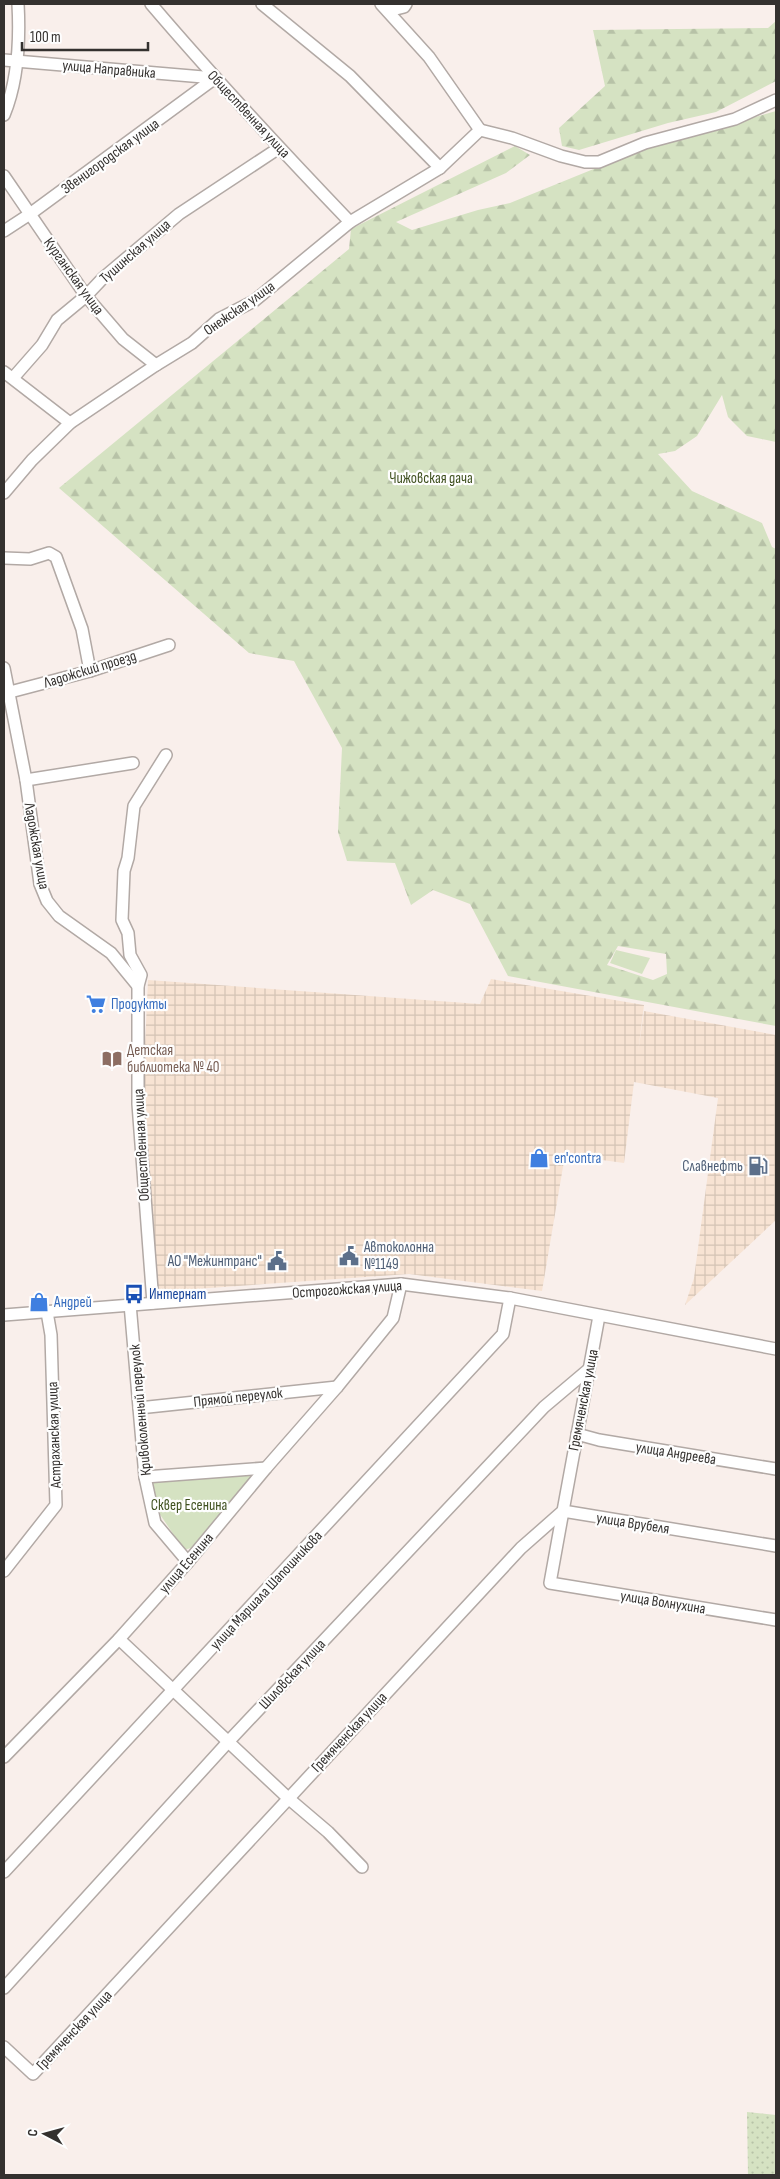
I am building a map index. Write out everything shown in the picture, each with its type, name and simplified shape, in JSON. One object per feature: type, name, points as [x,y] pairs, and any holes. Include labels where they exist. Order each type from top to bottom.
[{"type":"street","points":[[4,115],[20,36],[18,4]]},
{"type":"street","name":"Общественная улица","points":[[151,4],[215,78],[234,96],[350,222]]},
{"type":"street","points":[[262,4],[350,76],[440,168]]},
{"type":"street","points":[[385,7],[404,7],[406,4]]},
{"type":"street","points":[[385,7],[429,57],[480,130],[512,138],[561,156],[585,162],[599,162],[644,143],[735,119],[776,100]]},
{"type":"street","name":"улица Направника","points":[[4,60],[215,78]]},
{"type":"street","name":"Звенигородская улица","points":[[4,231],[30,214],[215,78]]},
{"type":"street","name":"Онежская улица","points":[[4,492],[32,460],[70,423],[192,343],[219,319],[254,300],[350,222],[440,168],[480,130]]},
{"type":"street","name":"Тушинская улица","points":[[8,375],[42,345],[57,320],[178,214],[280,148]]},
{"type":"street","name":"Курганская улица","points":[[4,176],[86,296],[123,339],[156,365]]},
{"type":"street","points":[[8,375],[70,423]]},
{"type":"street","points":[[4,558],[30,559],[49,553],[56,556],[79,620],[90,671]]},
{"type":"street","name":"Ладожский проезд","points":[[10,692],[90,671],[169,645]]},
{"type":"street","name":"Ладожская улица","points":[[4,668],[26,780],[40,884],[47,901],[59,916],[111,953],[138,986]]},
{"type":"street","name":"Общественная улица","points":[[153,1303],[138,1104],[138,986],[141,975],[130,955],[128,933],[122,920],[124,871],[128,858],[134,806],[166,755]]},
{"type":"street","points":[[26,780],[133,763]]},
{"type":"street","name":"Острогожская улица","points":[[4,1315],[401,1284],[510,1298],[776,1349]]},
{"type":"street","name":"улица Есенина","points":[[4,1757],[119,1639],[188,1562],[266,1468],[337,1387],[393,1318],[401,1284]]},
{"type":"street","name":"улица Маршала Шапошникова","points":[[4,1872],[503,1334],[510,1298]]},
{"type":"street","name":"Кривоколенный переулок","points":[[130,1304],[145,1476],[154,1523],[188,1562]]},
{"type":"street","name":"Астраханская улица","points":[[4,1571],[56,1505],[51,1335],[47,1312]]},
{"type":"street","name":"Гремяченская улица","points":[[4,2047],[33,2074],[521,1548],[563,1511],[599,1316]]},
{"type":"street","name":"Шиловская улица","points":[[4,1988],[228,1742],[544,1407],[589,1369]]},
{"type":"street","name":"Прямой переулок","points":[[139,1408],[337,1387]]},
{"type":"street","name":"улица Андреева","points":[[577,1434],[599,1440],[776,1470]]},
{"type":"street","points":[[145,1476],[266,1468]]},
{"type":"street","name":"улица Врубеля","points":[[563,1511],[776,1546]]},
{"type":"street","name":"улица Волнухина","points":[[563,1511],[550,1583],[776,1620]]},
{"type":"street","points":[[119,1639],[288,1798],[328,1832],[362,1867]]},
{"type":"shaded area","points":[[491,979],[644,1005],[638,1053],[644,1011],[776,1035],[776,1220],[685,1305],[694,1278],[718,1098],[634,1082],[624,1163],[565,1155],[542,1291],[409,1274],[152,1292],[145,1175],[144,1068],[148,980],[480,1004]]},
{"type":"green space","points":[[776,21],[776,81],[716,112],[668,123],[579,150],[562,146],[559,128],[605,86],[593,30],[768,28]]},
{"type":"green space","name":"Чижовская дача","points":[[776,111],[776,442],[747,436],[728,417],[722,395],[697,436],[675,451],[658,454],[692,491],[762,523],[772,547],[776,549],[776,1026],[508,976],[470,904],[433,890],[411,905],[395,863],[347,861],[338,832],[342,748],[294,661],[249,653],[59,488],[349,249],[351,229],[515,146],[530,155],[506,173],[396,222],[412,230],[478,210],[510,203],[633,153]],"holes":[[[618,946],[666,954],[667,974],[653,980],[607,965]]]},
{"type":"green space","points":[[616,950],[650,958],[642,974],[610,963]]},
{"type":"green space","name":"Сквер Есенина","points":[[257,1471],[191,1548],[184,1550],[159,1513],[150,1478]]},
{"type":"green space","points":[[747,2112],[776,2115],[776,2175],[748,2175]]},
{"type":"place","name":"Продукты","points":[[96,1004]]},
{"type":"place","name":"Детская библиотека № 40","points":[[112,1059]]},
{"type":"place","name":"en'contra","points":[[539,1158]]},
{"type":"place","name":"Cлавнефть","points":[[758,1166]]},
{"type":"place","name":"Автоколонна №1149","points":[[349,1256]]},
{"type":"place","name":"АО \"Межинтранс\"","points":[[277,1261]]},
{"type":"place","name":"Интернат","points":[[134,1294]]},
{"type":"place","name":"Андрей","points":[[39,1302]]}]
